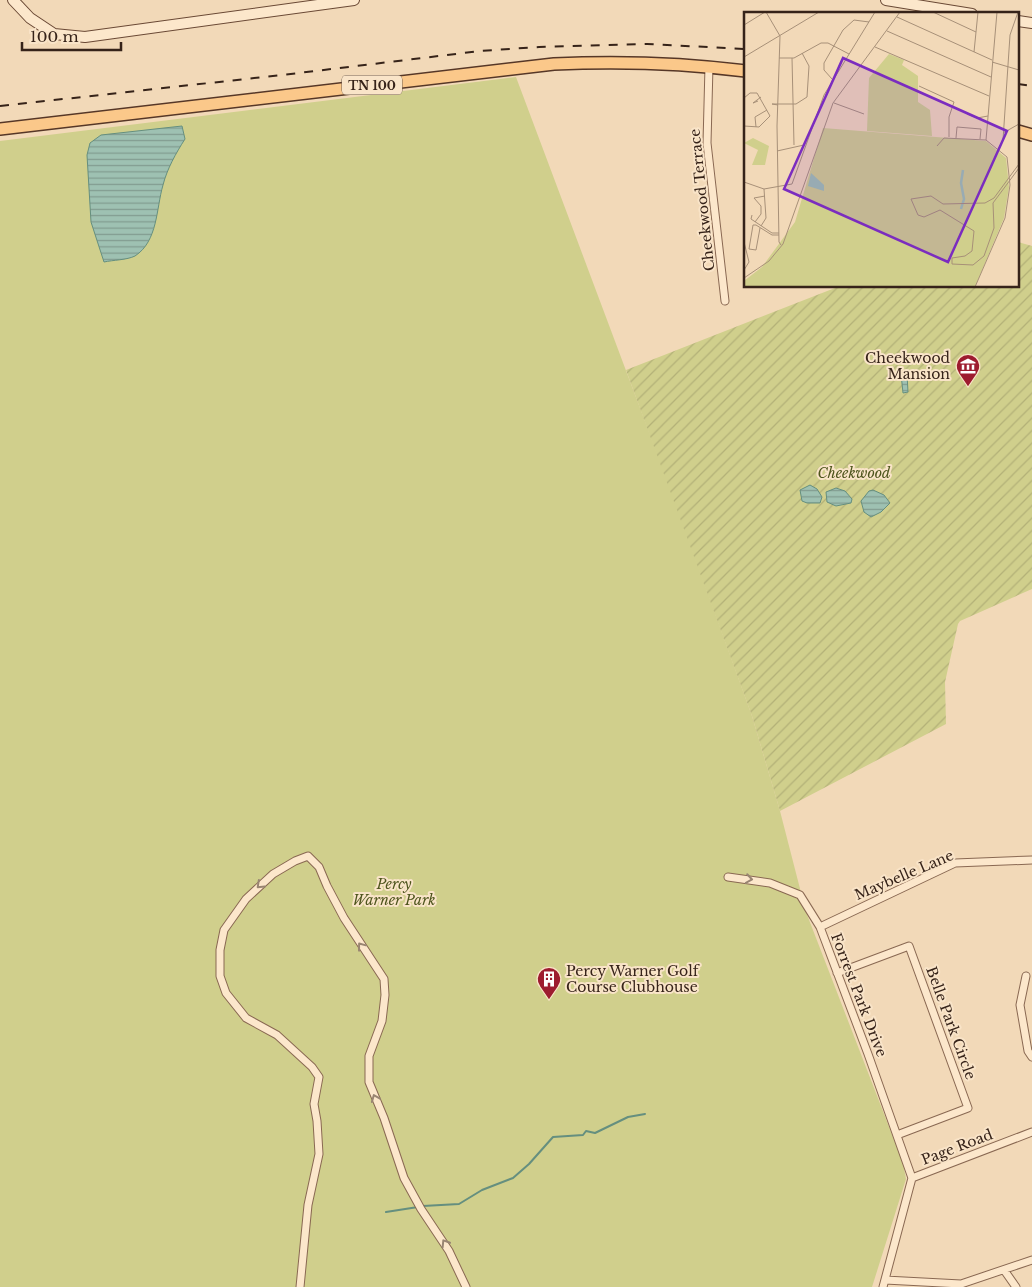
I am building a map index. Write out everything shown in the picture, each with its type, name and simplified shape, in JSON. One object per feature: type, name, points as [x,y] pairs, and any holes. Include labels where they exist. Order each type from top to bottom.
[{"type":"main road","name":"TN 100","points":[[0,129],[554,64],[585,62],[709,66],[744,71]]},
{"type":"street","points":[[13,0],[30,18],[54,34],[85,37],[354,0]]},
{"type":"street","points":[[886,0],[960,12]]},
{"type":"street","name":"Cheekwood Terrace","points":[[709,66],[707,142],[725,301]]},
{"type":"street","points":[[300,1287],[308,1205],[319,1154],[314,1104],[319,1077],[312,1067],[277,1035],[246,1018],[226,993],[220,976],[220,950],[224,930],[246,899],[273,874],[308,856],[319,867],[344,918],[384,980],[385,995],[382,1021],[369,1056],[368,1082],[384,1118],[404,1178],[421,1209],[449,1250],[466,1287]]},
{"type":"street","name":"Maybelle Lane","points":[[820,926],[955,863],[1032,860]]},
{"type":"street","name":"Forrest Park Drive","points":[[728,877],[770,883],[800,894],[820,926],[912,1178]]},
{"type":"street","name":"Belle Park Circle","points":[[837,973],[909,946],[968,1108],[896,1134]]},
{"type":"street","points":[[1026,976],[1020,1005],[1028,1051],[1032,1057]]},
{"type":"street","name":"Page Road","points":[[884,1283],[912,1178],[1032,1132]]},
{"type":"street","points":[[884,1283],[961,1284],[1032,1260]]},
{"type":"street","points":[[1004,1270],[1016,1287]]},
{"type":"green space","name":"Percy Warner Park","points":[[516,77],[667,480],[752,716],[780,811],[806,912],[903,1163],[906,1179],[872,1287],[0,1287],[0,141]]},
{"type":"green space","name":"Cheekwood","points":[[1020,243],[1032,246],[1032,589],[960,621],[958,624],[945,682],[946,724],[780,811],[752,716],[626,370],[835,288],[1020,288]]},
{"type":"shaded area","points":[[182,126],[185,139],[167,173],[155,224],[148,242],[143,250],[135,256],[104,262],[91,222],[87,155],[90,143],[101,135]]},
{"type":"shaded area","points":[[901,374],[907,374],[908,392],[903,393]]},
{"type":"shaded area","points":[[810,485],[817,489],[822,497],[820,503],[802,501],[800,490]]},
{"type":"shaded area","points":[[836,488],[845,491],[852,499],[851,503],[836,506],[827,502],[826,492]]},
{"type":"shaded area","points":[[873,490],[884,495],[890,503],[881,512],[871,517],[864,512],[861,501],[869,491]]},
{"type":"waterway","points":[[423,1206],[459,1204],[482,1190],[513,1178],[529,1164],[553,1137],[583,1135],[586,1131],[595,1133],[628,1117],[645,1114]]},
{"type":"waterway","points":[[386,1212],[418,1207]]},
{"type":"railway","points":[[0,106],[480,51],[539,47],[647,44],[744,49]]},
{"type":"railway","points":[[1020,84],[1032,86]]},
{"type":"place","name":"Cheekwood Mansion","points":[[968,387]]},
{"type":"place","name":"Percy Warner Golf Course Clubhouse","points":[[549,1000]]}]
